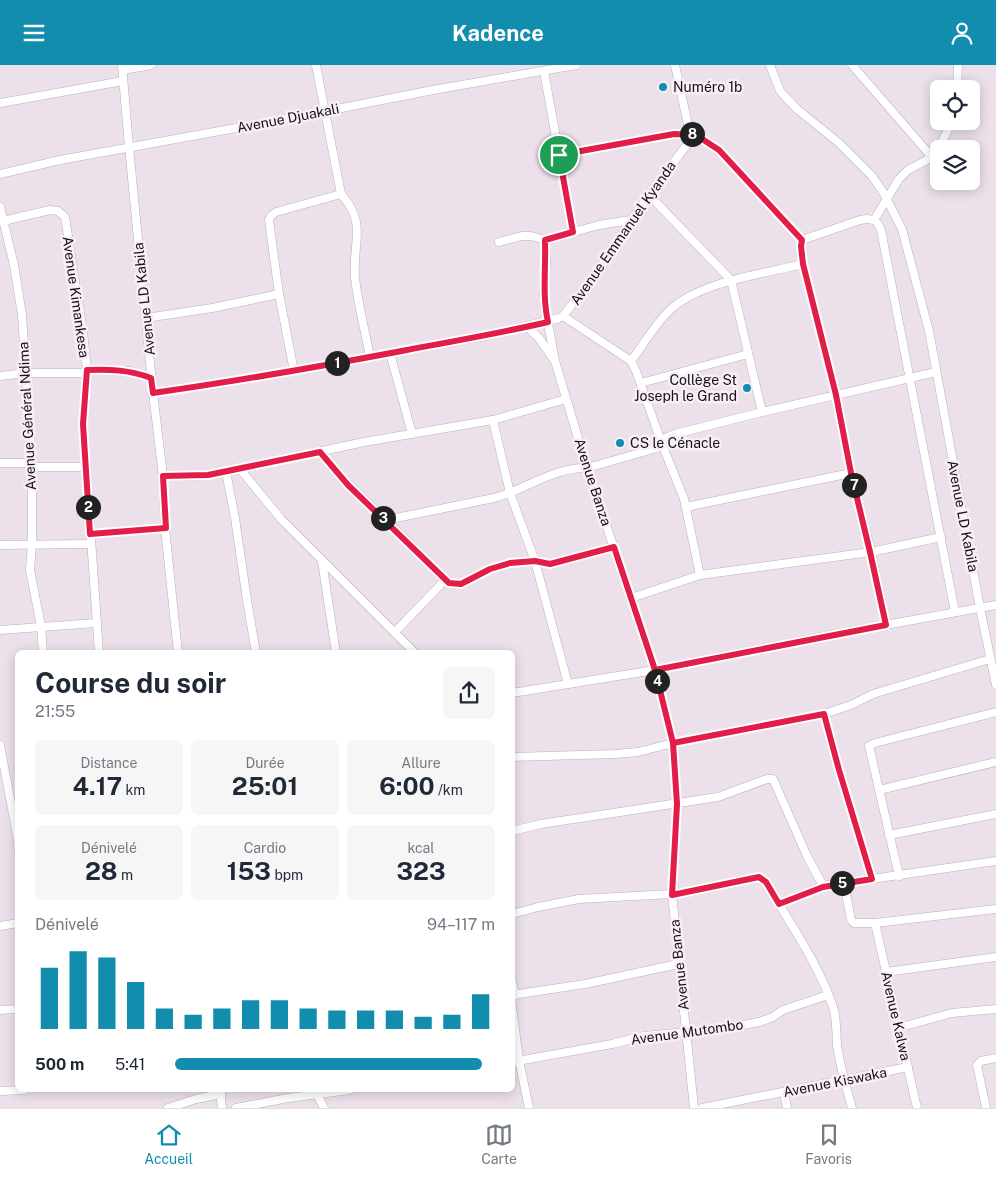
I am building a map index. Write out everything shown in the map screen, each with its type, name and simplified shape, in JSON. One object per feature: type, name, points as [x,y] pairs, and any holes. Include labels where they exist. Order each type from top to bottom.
[{"type":"street","points":[[123,68],[151,65]]},
{"type":"street","points":[[316,65],[341,194],[351,205],[357,224],[355,276],[370,357]]},
{"type":"street","name":"Avenue Djuakali","points":[[0,171],[576,65]]},
{"type":"street","points":[[675,65],[690,133]]},
{"type":"street","name":"Avenue LD Kabila","points":[[770,65],[780,91],[797,109],[839,143],[878,183],[902,229],[929,331],[996,685]]},
{"type":"street","points":[[852,65],[930,156]]},
{"type":"street","points":[[957,80],[958,65]]},
{"type":"street","name":"Avenue LD Kabila","points":[[123,68],[128,147],[151,378],[163,476],[178,650]]},
{"type":"street","points":[[544,71],[573,232]]},
{"type":"street","points":[[0,103],[123,81]]},
{"type":"street","points":[[559,155],[674,134],[690,133],[703,138],[719,150],[802,240]]},
{"type":"street","name":"Avenue Emmanuel Kyanda","points":[[153,393],[370,357],[527,327],[563,316],[599,270],[631,220],[688,143],[690,133]]},
{"type":"street","points":[[802,240],[867,219],[874,220],[904,174],[930,158]]},
{"type":"street","points":[[294,371],[279,294],[270,225],[271,216],[276,212],[341,194]]},
{"type":"street","points":[[649,195],[732,280],[762,412]]},
{"type":"street","name":"Avenue Général Ndima","points":[[0,207],[14,265],[19,298],[32,465],[32,544],[30,570],[44,650]]},
{"type":"street","name":"Avenue Kimankesa","points":[[3,221],[50,210],[58,211],[65,217],[83,332],[87,372],[83,424],[99,650]]},
{"type":"street","points":[[499,241],[522,236],[531,236],[545,240],[599,225],[631,220]]},
{"type":"street","name":"Avenue LD Kabila","points":[[874,220],[881,230],[955,612]]},
{"type":"street","name":"Avenue Banza","points":[[545,240],[544,292],[555,361],[587,468],[655,670],[673,743],[677,804],[672,895],[694,1108]]},
{"type":"street","points":[[802,240],[803,264],[836,395],[851,473],[886,625]]},
{"type":"street","points":[[631,361],[667,313],[692,296],[732,280],[803,264]]},
{"type":"street","points":[[146,318],[212,308],[279,294]]},
{"type":"street","points":[[563,316],[631,361],[641,383],[686,507],[700,575]]},
{"type":"street","points":[[527,327],[539,339],[555,361]]},
{"type":"street","points":[[390,353],[412,434]]},
{"type":"street","points":[[641,383],[748,355]]},
{"type":"street","points":[[0,377],[26,373],[129,371],[151,378]]},
{"type":"street","points":[[386,521],[494,498],[578,467],[587,468],[657,449],[667,437],[675,434],[936,372]]},
{"type":"street","points":[[163,476],[195,476],[240,469],[412,434],[493,420],[566,399]]},
{"type":"street","points":[[493,420],[510,493],[535,561],[568,684]]},
{"type":"street","points":[[320,452],[348,485],[445,580],[455,584],[461,584],[490,569],[510,563],[535,561],[550,564],[614,547]]},
{"type":"street","points":[[0,463],[86,467]]},
{"type":"street","points":[[240,469],[269,505],[322,561],[412,650]]},
{"type":"street","points":[[226,471],[255,650]]},
{"type":"street","points":[[686,507],[851,473]]},
{"type":"street","points":[[90,534],[166,528]]},
{"type":"street","points":[[631,598],[700,575],[870,552],[941,537]]},
{"type":"street","points":[[0,545],[91,544]]},
{"type":"street","points":[[322,561],[336,650]]},
{"type":"street","points":[[395,632],[445,580]]},
{"type":"street","points":[[515,693],[655,670],[996,605]]},
{"type":"street","points":[[0,630],[96,623]]},
{"type":"street","points":[[515,757],[632,753],[673,743],[824,714],[851,705],[873,694],[990,659]]},
{"type":"street","points":[[899,876],[868,748],[871,744],[996,711]]},
{"type":"street","points":[[824,714],[872,879]]},
{"type":"street","points":[[0,745],[15,824]]},
{"type":"street","points":[[878,790],[996,762]]},
{"type":"street","points":[[515,830],[541,824],[718,797],[767,779],[773,779],[823,887]]},
{"type":"street","points":[[889,835],[996,814]]},
{"type":"street","points":[[779,904],[823,887],[996,861]]},
{"type":"street","points":[[515,913],[579,899],[672,895],[759,877],[766,882],[812,960],[828,995],[836,1017],[837,1045],[852,1108]]},
{"type":"street","points":[[844,883],[852,922],[875,923],[996,909]]},
{"type":"street","name":"Avenue Kalwa","points":[[875,923],[917,1108]]},
{"type":"street","points":[[0,926],[15,924]]},
{"type":"street","points":[[886,972],[996,957]]},
{"type":"street","points":[[515,995],[678,964]]},
{"type":"street","name":"Avenue Mutombo","points":[[516,1061],[612,1044],[644,1036],[728,1028],[759,1022],[773,1017],[783,1010],[828,995]]},
{"type":"street","points":[[0,1010],[15,1009]]},
{"type":"street","points":[[898,1028],[952,1013],[996,1009]]},
{"type":"street","points":[[515,1048],[516,1061],[529,1108]]},
{"type":"street","points":[[986,1108],[977,1065],[981,1061],[996,1058]]},
{"type":"street","name":"Avenue Kiswaka","points":[[702,1108],[908,1067]]},
{"type":"street","points":[[0,1091],[15,1090]]},
{"type":"street","points":[[168,1108],[220,1092],[222,1108]]},
{"type":"street","points":[[236,1108],[316,1092],[324,1108]]},
{"type":"street","points":[[784,1092],[787,1108]]},
{"type":"place","name":"Numéro 1b","points":[[663,87]]},
{"type":"place","name":"Collège St Joseph le Grand","points":[[747,388]]},
{"type":"place","name":"CS le Cénacle","points":[[620,443]]},
{"type":"route","points":[[559,155],[573,232],[545,240],[544,292],[548,322],[490,335],[349,361],[224,383],[153,393],[151,378],[129,371],[87,370],[83,424],[90,534],[166,528],[163,476],[208,475],[320,452],[348,485],[449,583],[461,584],[490,569],[510,563],[535,561],[550,564],[614,547],[655,670],[673,743],[677,804],[672,895],[759,877],[766,882],[779,904],[823,887],[872,879],[824,714],[673,743],[665,713],[655,670],[886,625],[851,473],[836,395],[803,264],[802,240],[719,150],[696,135],[690,133],[674,134],[559,155]]}]
